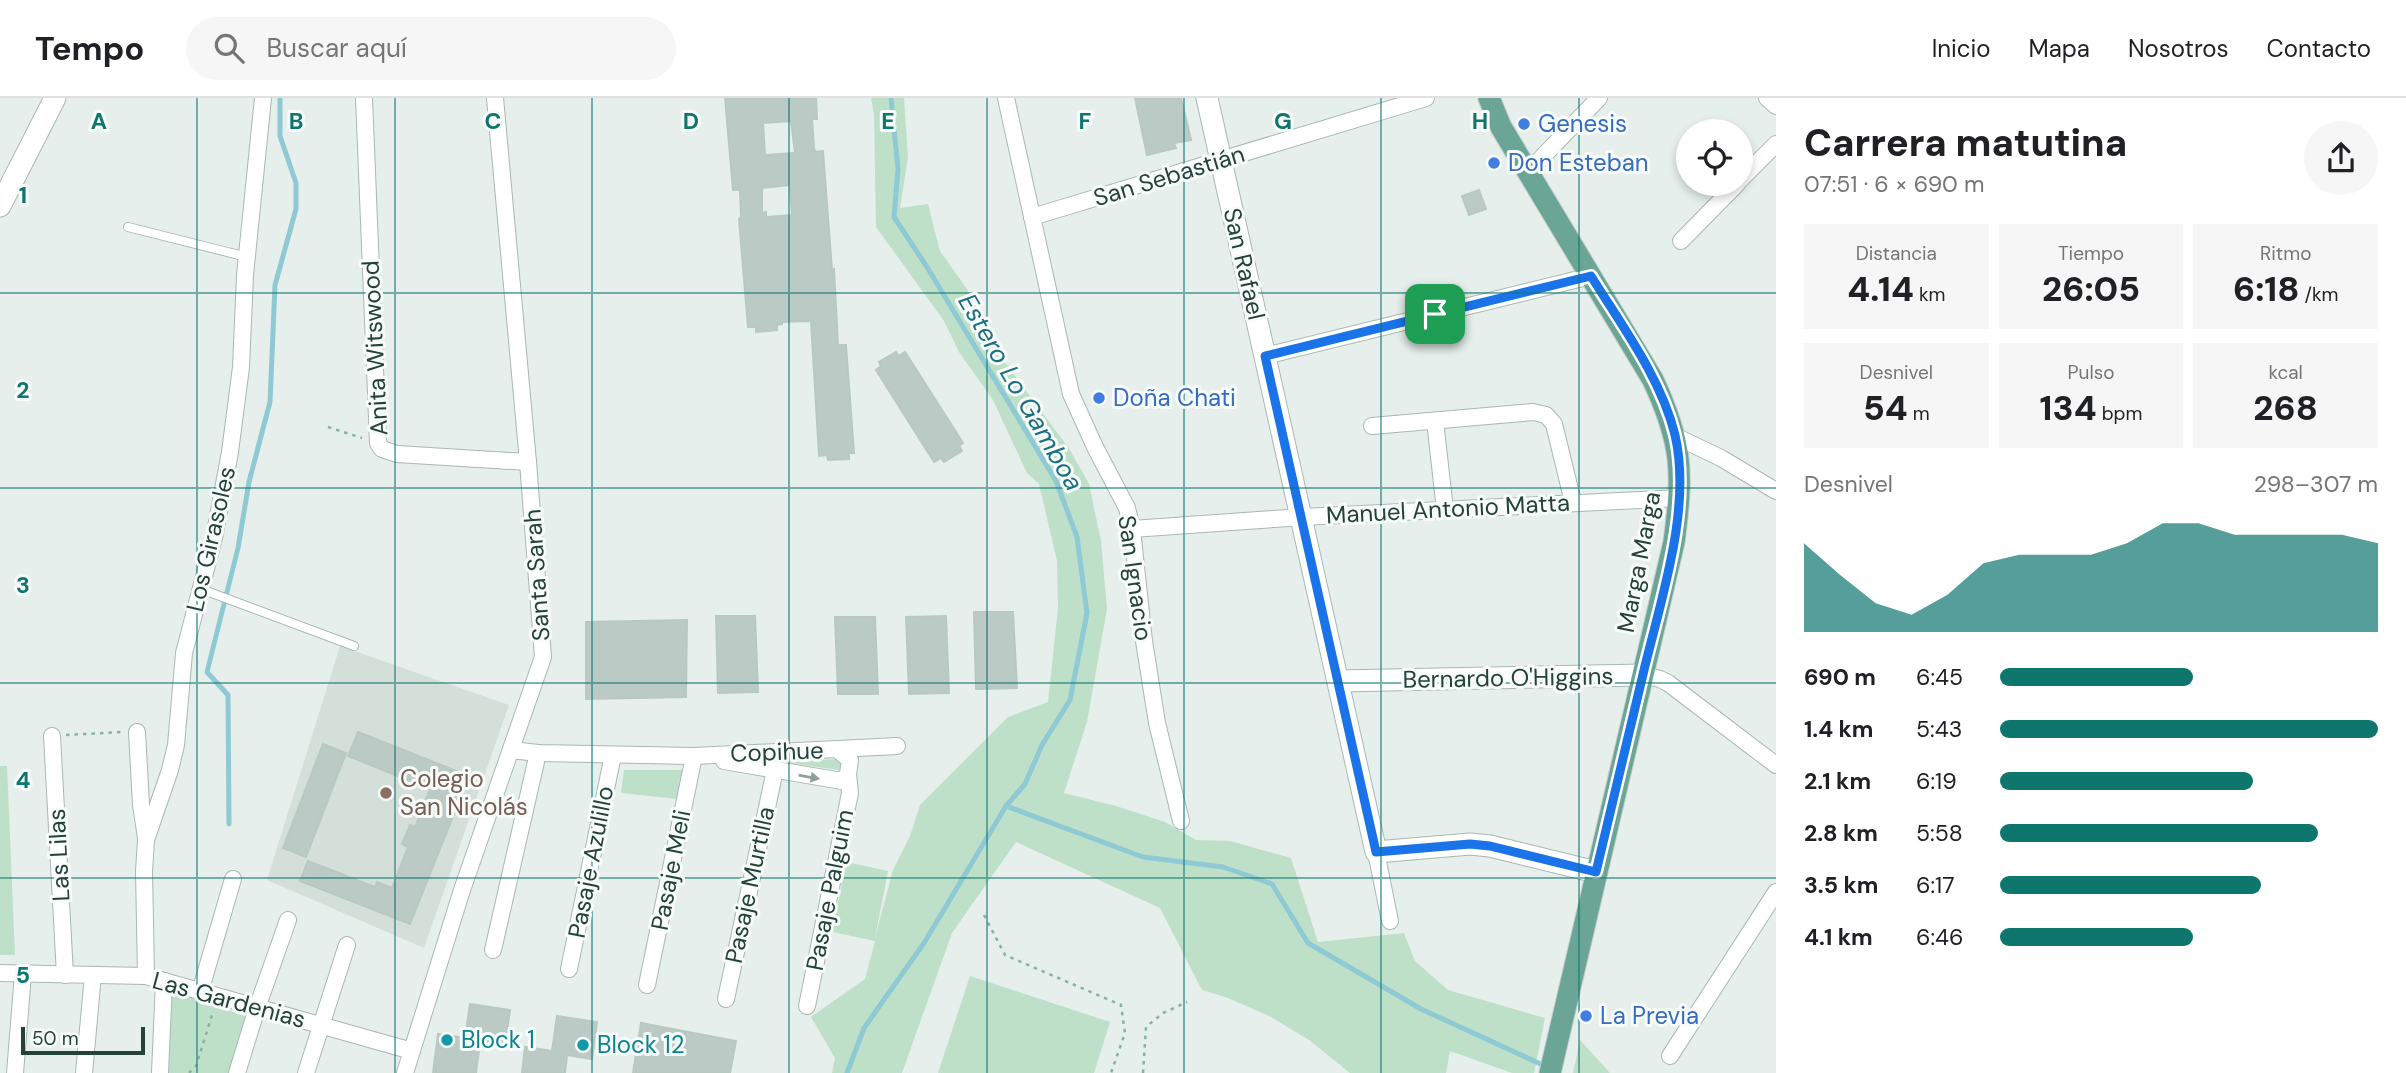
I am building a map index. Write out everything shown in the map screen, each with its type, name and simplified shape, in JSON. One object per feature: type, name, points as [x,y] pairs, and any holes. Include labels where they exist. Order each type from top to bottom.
[{"type":"main road","name":"Marga Marga","points":[[1489,98],[1501,127],[1653,380],[1675,436],[1681,475],[1674,542],[1550,1073]]},
{"type":"street","points":[[0,206],[55,98]]},
{"type":"street","name":"Los Girasoles","points":[[146,976],[146,840],[176,745],[184,653],[214,538],[230,452],[241,367],[247,257],[263,98]]},
{"type":"street","name":"Anita Witswood","points":[[364,98],[378,443],[382,449],[397,454],[528,462]]},
{"type":"street","name":"Santa Sarah","points":[[405,1073],[462,890],[543,657],[495,98]]},
{"type":"street","name":"San Ignacio","points":[[1006,98],[1071,394],[1127,508],[1157,723],[1181,821]]},
{"type":"street","name":"San Rafael","points":[[1207,98],[1390,921]]},
{"type":"street","name":"San Sebastián","points":[[1032,216],[1426,98]]},
{"type":"street","points":[[1528,172],[1599,98]]},
{"type":"street","points":[[1767,98],[1776,106]]},
{"type":"street","points":[[1753,167],[1776,144]]},
{"type":"street","points":[[1681,241],[1725,196]]},
{"type":"street","points":[[1265,356],[1591,276]]},
{"type":"street","points":[[1372,426],[1533,412],[1546,415],[1554,424],[1573,502]]},
{"type":"street","points":[[1435,422],[1445,510]]},
{"type":"street","points":[[1675,436],[1721,458],[1776,491]]},
{"type":"street","name":"Manuel Antonio Matta","points":[[1132,529],[1302,517],[1680,498]]},
{"type":"street","name":"Bernardo O'Higgins","points":[[1338,681],[1643,676],[1660,679],[1776,765]]},
{"type":"street","points":[[136,732],[146,840]]},
{"type":"street","name":"Las Lilas","points":[[52,736],[65,975]]},
{"type":"street","points":[[838,750],[897,746]]},
{"type":"street","name":"Copihue","points":[[511,750],[538,753],[694,756],[838,750],[850,760],[848,774],[842,781],[694,756]]},
{"type":"street","points":[[493,950],[538,753]]},
{"type":"street","name":"Pasaje Azulillo","points":[[569,969],[613,755]]},
{"type":"street","name":"Pasaje Meli","points":[[647,985],[694,756]]},
{"type":"street","name":"Pasaje Murtilla","points":[[726,999],[775,770]]},
{"type":"street","name":"Pasaje Palguim","points":[[807,1006],[850,793],[848,774]]},
{"type":"street","points":[[1376,852],[1470,844],[1490,846],[1596,872]]},
{"type":"street","points":[[200,992],[233,879]]},
{"type":"street","points":[[1670,1056],[1776,892]]},
{"type":"street","points":[[237,1073],[288,920]]},
{"type":"street","points":[[306,1073],[348,945]]},
{"type":"street","name":"Las Gardenias","points":[[0,973],[146,976],[412,1051]]},
{"type":"street","points":[[15,1073],[23,974]]},
{"type":"street","points":[[83,1073],[93,975]]},
{"type":"street","points":[[160,1073],[164,981]]},
{"type":"lane","points":[[128,227],[247,257]]},
{"type":"lane","points":[[201,589],[354,646]]},
{"type":"path","points":[[328,428],[378,443]]},
{"type":"path","points":[[52,736],[104,733]]},
{"type":"path","points":[[984,915],[1005,955],[1121,1005],[1125,1033],[1111,1073]]},
{"type":"path","points":[[189,1073],[196,1066],[218,997]]},
{"type":"path","points":[[1143,1073],[1146,1027],[1163,1013],[1186,1002]]},
{"type":"shaded area","name":"Colegio San Nicolás","points":[[340,646],[509,705],[424,948],[267,880]]},
{"type":"green space","points":[[871,98],[904,98],[908,158],[900,208],[928,204],[940,251],[967,289],[1002,358],[1070,450],[1089,484],[1101,541],[1107,609],[1087,722],[1064,793],[1165,822],[1196,840],[1230,841],[1291,858],[1318,942],[1404,933],[1415,961],[1448,990],[1545,1018],[1534,1073],[1512,1073],[1450,1051],[1446,1073],[1350,1073],[1309,1040],[1269,1016],[1202,990],[1160,908],[1016,842],[952,933],[902,1073],[832,1073],[835,1058],[811,1017],[865,979],[875,941],[832,932],[846,862],[888,871],[875,938],[893,870],[910,836],[920,805],[1008,717],[1048,702],[1058,608],[1057,561],[1039,484],[1027,473],[993,400],[959,352],[944,321],[876,227],[874,114]]},
{"type":"green space","points":[[840,759],[842,764],[839,770],[790,763],[790,761]]},
{"type":"green space","points":[[0,766],[7,766],[15,955],[0,955]]},
{"type":"green space","points":[[624,770],[683,770],[677,799],[621,793]]},
{"type":"green space","points":[[970,976],[1110,1022],[1094,1073],[938,1073]]},
{"type":"green space","points":[[170,991],[248,1017],[232,1073],[167,1073]]},
{"type":"green space","points":[[1580,1040],[1610,1073],[1573,1073]]},
{"type":"building","points":[[725,98],[816,98],[817,119],[812,119],[814,148],[815,152],[823,151],[838,345],[846,345],[854,453],[849,453],[849,459],[828,460],[827,455],[819,456],[811,321],[782,322],[777,325],[777,330],[756,332],[756,327],[748,327],[739,219],[740,190],[733,190]],"holes":[[[791,121],[795,153],[765,155],[763,123]],[[790,185],[792,215],[766,217],[766,212],[762,213],[762,188]]]},
{"type":"building","points":[[1135,98],[1181,98],[1191,140],[1174,143],[1176,148],[1147,155]]},
{"type":"building","points":[[1479,190],[1486,209],[1469,215],[1462,196]]},
{"type":"building","points":[[896,352],[899,356],[905,352],[963,443],[959,446],[962,451],[944,462],[941,458],[934,462],[876,370],[881,366],[879,362]]},
{"type":"building","points":[[974,612],[1013,612],[1017,688],[976,689]]},
{"type":"building","points":[[716,616],[755,616],[758,692],[718,693]]},
{"type":"building","points":[[946,616],[949,693],[909,694],[906,617]]},
{"type":"building","points":[[835,617],[875,617],[878,694],[838,694]]},
{"type":"building","points":[[687,620],[686,697],[586,699],[586,622]]},
{"type":"building","points":[[358,732],[469,776],[410,924],[300,881],[308,861],[375,887],[377,882],[392,888],[408,847],[402,844],[410,825],[415,827],[430,789],[348,756]]},
{"type":"building","points":[[323,744],[346,753],[306,857],[283,848]]},
{"type":"building","name":"Block 1","points":[[470,1004],[510,1010],[505,1046],[480,1043],[476,1073],[433,1073],[438,1034],[465,1038]]},
{"type":"building","name":"Block 12","points":[[557,1016],[597,1022],[592,1059],[567,1055],[565,1073],[522,1073],[525,1047],[552,1051]]},
{"type":"building","points":[[641,1023],[736,1041],[730,1073],[633,1073]]},
{"type":"waterway","points":[[229,824],[228,695],[207,672],[238,548],[249,482],[270,402],[275,285],[296,209],[296,183],[280,136],[280,98]]},
{"type":"waterway","name":"Estero Lo Gamboa","points":[[847,1073],[864,1028],[924,943],[1006,806],[1025,784],[1042,745],[1070,700],[1087,613],[1077,537],[1056,481],[894,217],[898,169],[891,98]]},
{"type":"waterway","points":[[1006,806],[1143,857],[1223,867],[1272,884],[1308,943],[1421,1009],[1545,1066]]},
{"type":"place","name":"Genesis","points":[[1524,124]]},
{"type":"place","name":"Don Esteban","points":[[1494,163]]},
{"type":"place","name":"Doña Chati","points":[[1099,398]]},
{"type":"place","name":"Colegio San Nicolás","points":[[386,793]]},
{"type":"place","name":"La Previa","points":[[1586,1016]]},
{"type":"place","name":"Block 1","points":[[447,1040]]},
{"type":"place","name":"Block 12","points":[[583,1045]]},
{"type":"route","points":[[1591,276],[1653,380],[1675,436],[1681,475],[1674,542],[1596,872],[1490,846],[1470,844],[1376,852],[1265,356],[1435,314],[1591,276]]}]
